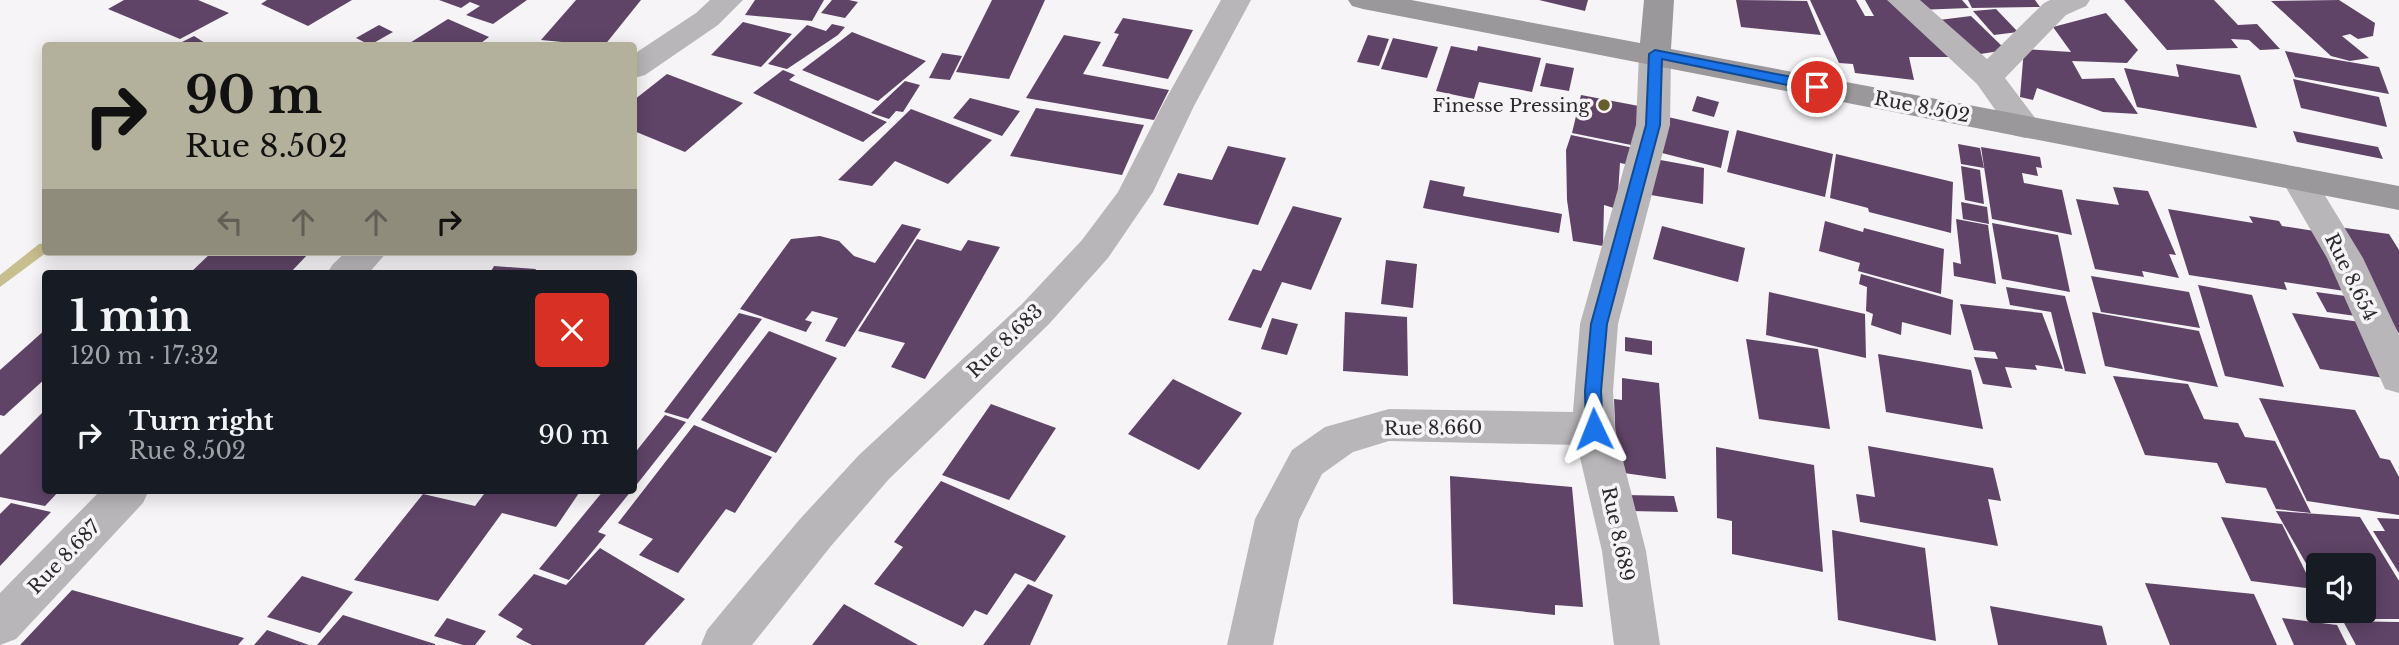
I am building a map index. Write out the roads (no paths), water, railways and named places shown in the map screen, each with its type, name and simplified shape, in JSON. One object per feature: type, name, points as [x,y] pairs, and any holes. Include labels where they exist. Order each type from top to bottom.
[{"type":"main road","name":"Rue 8.502","points":[[1363,0],[2399,198]]},
{"type":"main road","points":[[1655,54],[1659,0]]},
{"type":"street","points":[[637,66],[707,19],[727,0]]},
{"type":"street","name":"Rue 8.683","points":[[724,645],[786,566],[874,467],[1044,304],[1113,225],[1144,177],[1170,122],[1236,0]]},
{"type":"street","points":[[1902,0],[1988,77],[2025,127]]},
{"type":"street","points":[[1988,77],[2055,9],[2075,0]]},
{"type":"street","name":"Rue 8.689","points":[[1637,645],[1624,551],[1594,429],[1593,391],[1599,324],[1653,125],[1655,54]]},
{"type":"street","name":"Rue 8.654","points":[[2298,179],[2344,258],[2399,378]]},
{"type":"street","points":[[349,270],[365,256]]},
{"type":"street","name":"Rue 8.660","points":[[1250,645],[1276,519],[1307,462],[1340,439],[1389,425],[1594,429]]},
{"type":"street","name":"Rue 8.687","points":[[0,624],[124,494]]},
{"type":"waterway","points":[[0,282],[42,249]]},
{"type":"place","name":"Finesse Pressing","points":[[1604,105]]}]
